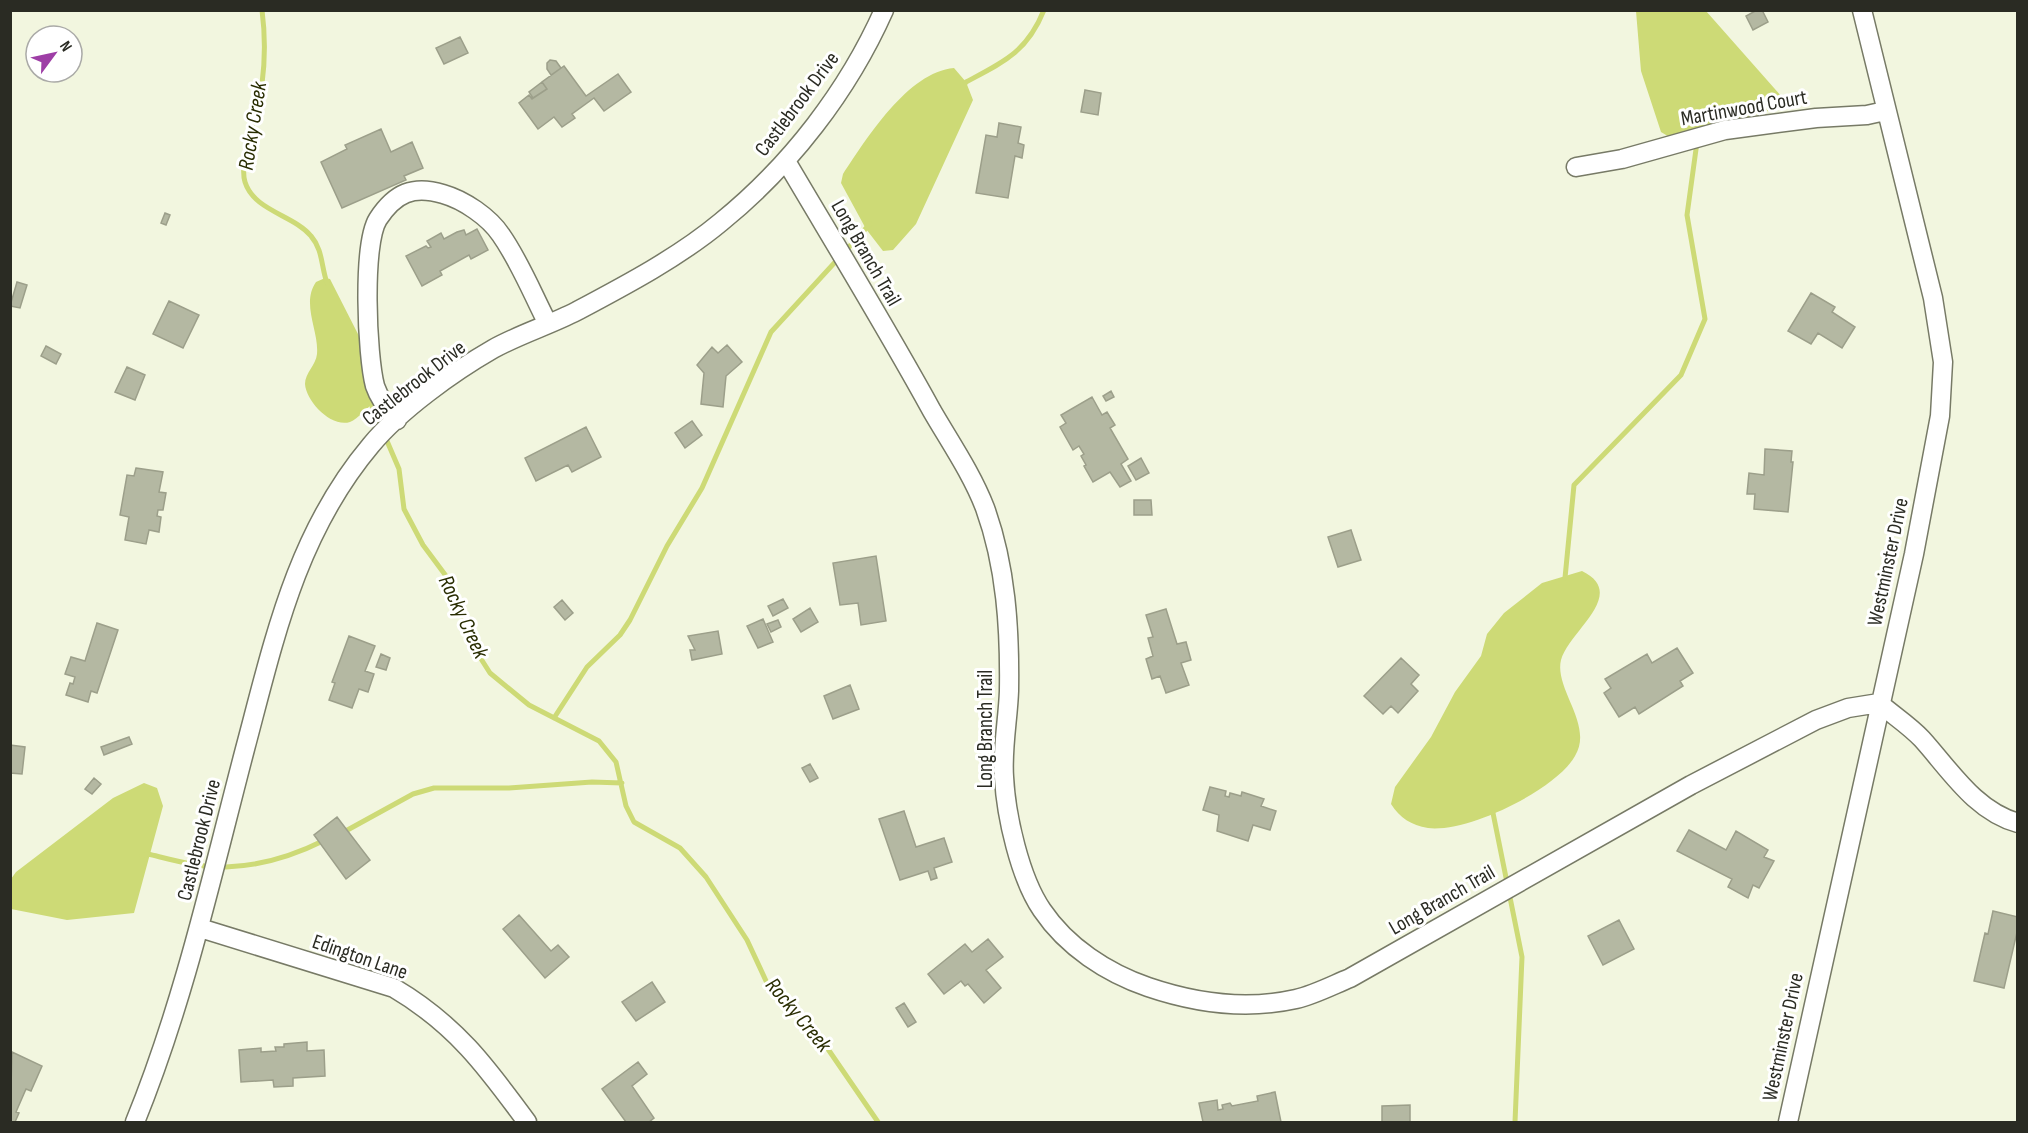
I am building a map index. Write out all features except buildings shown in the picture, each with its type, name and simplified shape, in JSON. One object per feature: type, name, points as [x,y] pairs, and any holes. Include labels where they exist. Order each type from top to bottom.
[{"type":"street","name":"Castlebrook Drive","points":[[135,1122],[151,1083],[200,928],[283,606],[318,523],[349,474],[374,442],[397,420],[494,349],[548,324],[637,276],[721,222],[786,161],[833,100],[870,43],[884,10]]},
{"type":"street","name":"Westminster Drive","points":[[1788,1122],[1879,703],[1914,554],[1940,416],[1943,362],[1933,298],[1885,111],[1862,10]]},
{"type":"street","name":"Martinwood Court","points":[[1576,167],[1622,159],[1725,130],[1816,118],[1867,116],[1885,111]]},
{"type":"street","name":"Long Branch Trail","points":[[786,161],[921,390],[984,507],[1000,562],[1007,618],[1009,691],[1004,777],[1011,823],[1024,872],[1041,910],[1077,950],[1122,979],[1177,997],[1222,1003],[1265,1004],[1299,998],[1350,978],[1691,785],[1806,725],[1848,708],[1879,703]]},
{"type":"street","points":[[397,420],[387,410],[375,387],[367,310],[371,243],[377,220],[398,195],[424,188],[450,196],[478,211],[501,234],[548,324]]},
{"type":"street","points":[[1879,703],[1920,737],[1973,799],[2008,821],[2018,824]]},
{"type":"street","name":"Edington Lane","points":[[200,928],[394,988],[415,1000],[433,1013],[480,1057],[527,1122]]},
{"type":"shaded area","points":[[1636,11],[1706,11],[1782,97],[1781,107],[1707,130],[1671,138],[1661,132],[1641,71]]},
{"type":"shaded area","points":[[954,68],[966,82],[973,100],[916,224],[893,250],[883,251],[866,229],[841,183],[843,174],[890,109],[905,94],[937,72]]},
{"type":"shaded area","points":[[325,278],[330,279],[360,338],[375,401],[360,416],[350,422],[343,423],[328,417],[315,405],[306,391],[307,376],[317,354],[310,299],[316,282]]},
{"type":"shaded area","points":[[1582,571],[1595,580],[1600,591],[1598,602],[1592,613],[1566,649],[1561,660],[1560,671],[1563,683],[1580,732],[1580,744],[1575,756],[1565,769],[1550,782],[1509,807],[1487,816],[1445,828],[1428,828],[1406,820],[1391,804],[1395,787],[1431,737],[1455,692],[1481,656],[1487,634],[1504,613],[1542,583]]},
{"type":"shaded area","points":[[144,783],[157,788],[163,806],[134,913],[67,920],[11,909],[11,879],[16,872],[113,798]]},
{"type":"waterway","name":"Rocky Creek","points":[[262,10],[263,75],[244,161],[245,182],[257,200],[295,223],[311,236],[320,253],[327,283]]},
{"type":"waterway","points":[[963,87],[966,82],[1003,62],[1022,46],[1044,10]]},
{"type":"waterway","points":[[1565,578],[1574,485],[1681,375],[1705,319],[1687,215],[1697,142]]},
{"type":"waterway","points":[[554,718],[587,667],[620,635],[630,620],[667,546],[702,488],[771,332],[870,224]]},
{"type":"waterway","name":"Rocky Creek","points":[[369,399],[399,469],[404,509],[423,545],[452,584],[476,651],[490,673],[529,705],[599,741],[616,762],[626,806],[634,822],[680,848],[706,877],[747,940],[767,983],[819,1036],[878,1122]]},
{"type":"waterway","points":[[342,833],[413,794],[434,788],[509,788],[592,782],[622,783]]},
{"type":"waterway","points":[[1493,813],[1522,957],[1515,1122]]},
{"type":"waterway","points":[[142,856],[148,854],[206,866],[239,866],[277,859],[325,840]]}]
